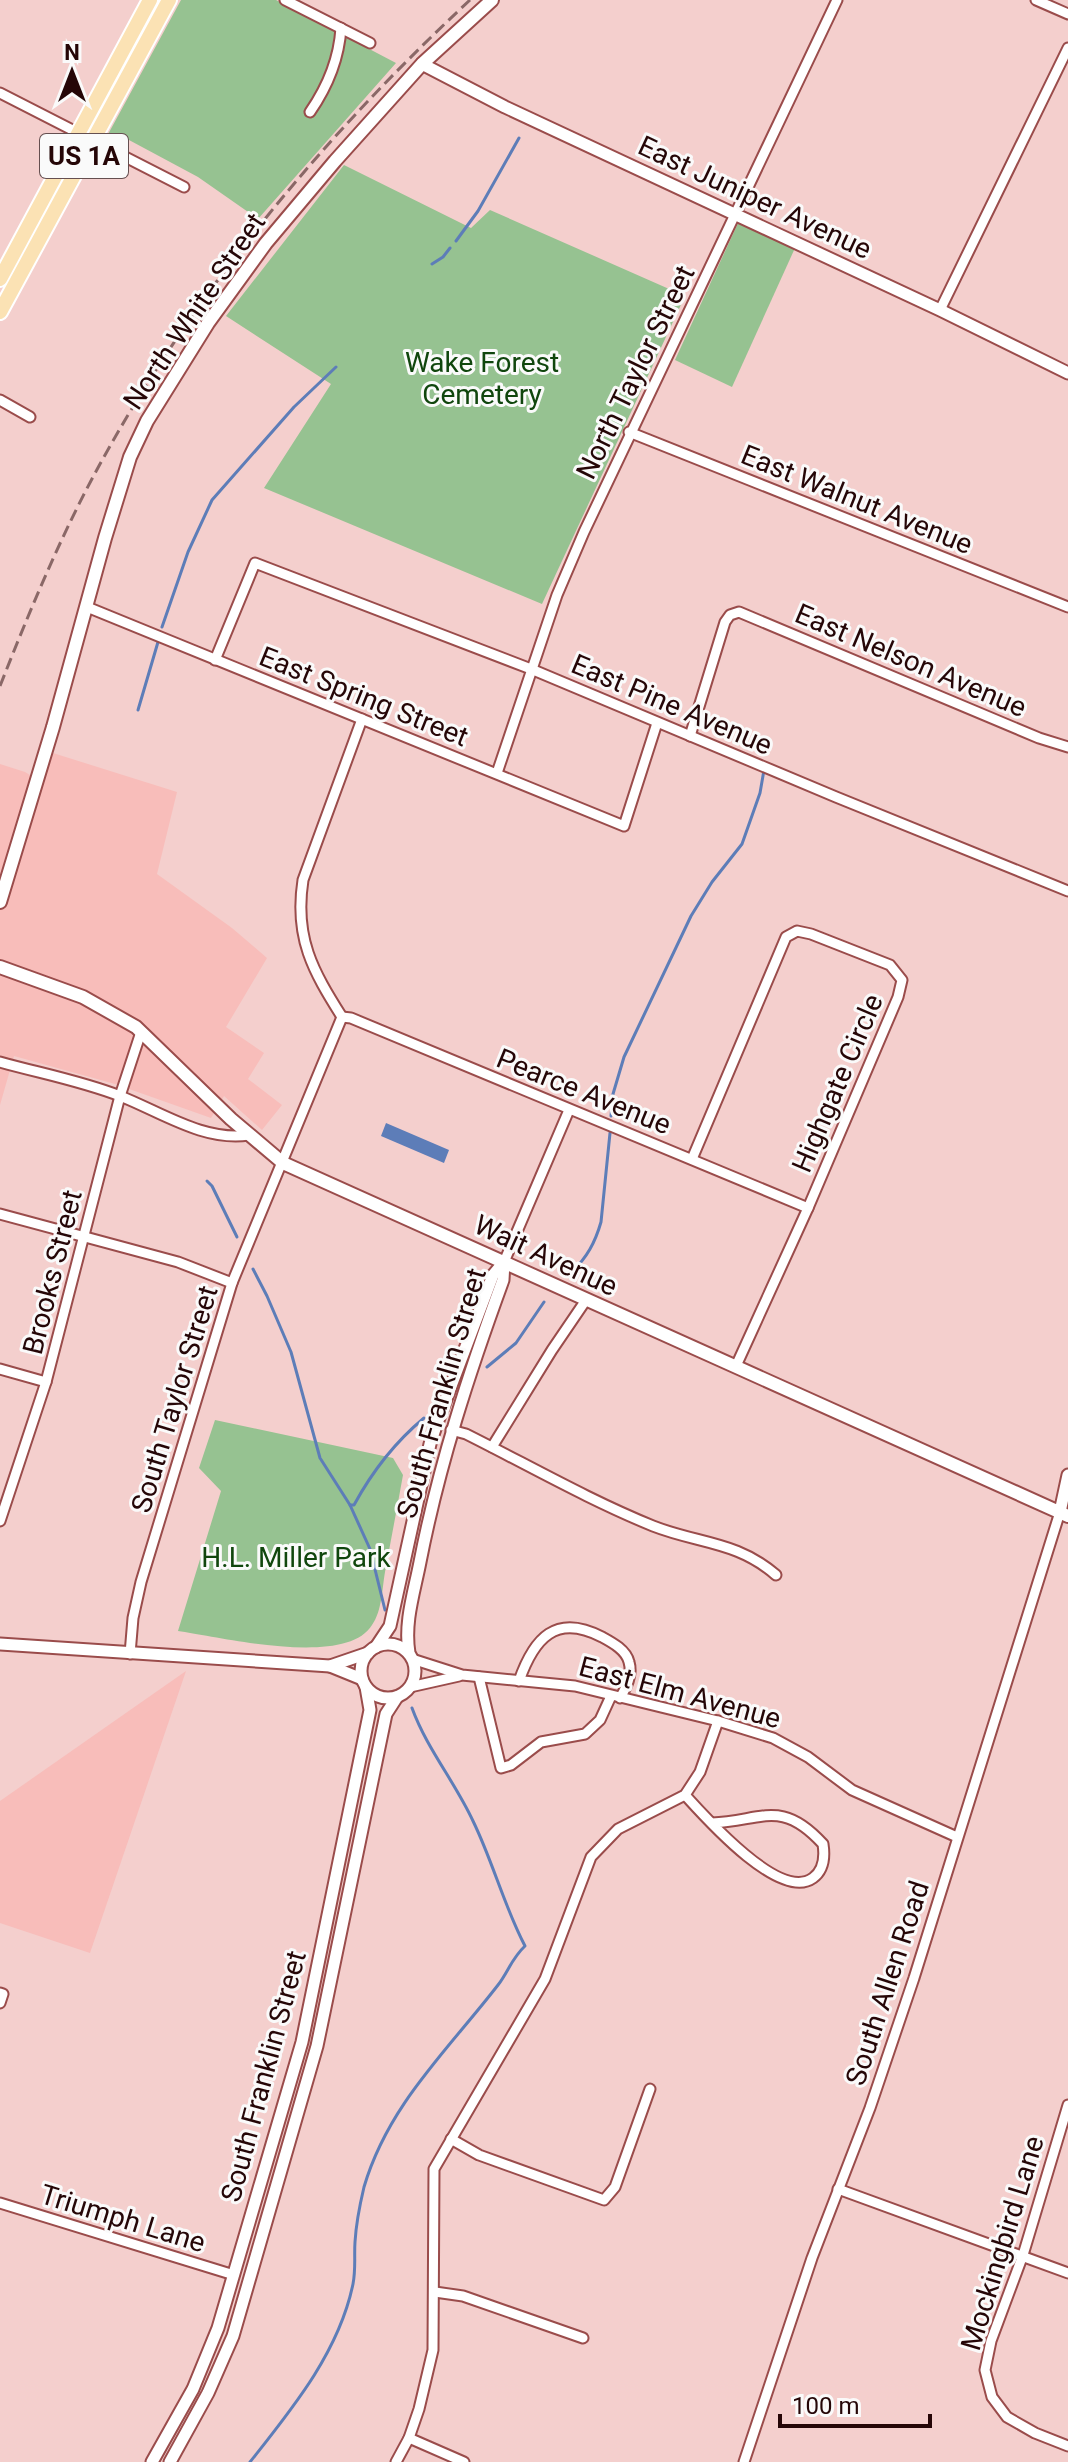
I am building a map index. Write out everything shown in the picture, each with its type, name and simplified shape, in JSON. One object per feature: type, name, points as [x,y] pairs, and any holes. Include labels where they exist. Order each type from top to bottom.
[{"type":"main road","points":[[0,279],[150,0]]},
{"type":"main road","name":"US 1A","points":[[0,312],[169,0]]},
{"type":"main road","name":"North White Street","points":[[0,902],[130,457],[171,379],[266,243],[335,161],[422,64],[492,0]]},
{"type":"main road","name":"Wait Avenue","points":[[0,967],[83,997],[141,1032],[249,1135],[283,1163],[1064,1514]]},
{"type":"street","points":[[285,0],[370,43]]},
{"type":"street","name":"North Taylor Street","points":[[497,773],[557,595],[629,432],[837,0]]},
{"type":"street","points":[[1036,0],[1068,14]]},
{"type":"street","points":[[310,112],[333,72],[340,49],[341,28]]},
{"type":"street","points":[[940,310],[1068,48]]},
{"type":"street","name":"East Juniper Avenue","points":[[422,64],[505,107],[1068,373]]},
{"type":"street","points":[[0,93],[184,187]]},
{"type":"street","points":[[0,400],[30,417]]},
{"type":"street","name":"East Walnut Avenue","points":[[629,432],[1068,607]]},
{"type":"street","name":"East Pine Avenue","points":[[215,660],[256,564],[531,669],[1068,891]]},
{"type":"street","name":"East Spring Street","points":[[87,607],[624,826],[657,723]]},
{"type":"street","name":"East Nelson Avenue","points":[[690,736],[725,622],[730,615],[739,612],[1039,738],[1068,747]]},
{"type":"street","points":[[283,1163],[342,1017],[319,981],[308,956],[302,936],[300,899],[303,880],[362,719]]},
{"type":"street","name":"Highgate Circle","points":[[692,1159],[786,937],[797,931],[811,934],[890,965],[902,980],[898,997],[808,1208],[736,1366]]},
{"type":"street","name":"Pearce Avenue","points":[[342,1017],[351,1018],[808,1208]]},
{"type":"street","name":"Brooks Street","points":[[0,1521],[46,1382],[120,1096],[141,1032]]},
{"type":"street","points":[[0,1062],[120,1096],[216,1135],[249,1135]]},
{"type":"street","points":[[504,1262],[569,1110]]},
{"type":"street","name":"South Taylor Street","points":[[130,1654],[133,1618],[141,1582],[191,1426],[232,1283],[283,1163]]},
{"type":"street","points":[[0,1214],[178,1262],[232,1283]]},
{"type":"street","name":"South Franklin Street","points":[[410,1656],[406,1629],[431,1508],[451,1430],[503,1280],[504,1262]]},
{"type":"street","name":"South Franklin Street","points":[[372,1650],[390,1626],[437,1423],[493,1275],[504,1262]]},
{"type":"street","points":[[492,1447],[586,1300]]},
{"type":"street","points":[[0,1369],[46,1382]]},
{"type":"street","points":[[451,1430],[651,1525],[687,1538],[745,1552],[776,1575]]},
{"type":"street","points":[[1064,1514],[1068,1475]]},
{"type":"street","name":"South Allen Road","points":[[744,2462],[812,2258],[900,2020],[1064,1514]]},
{"type":"street","points":[[479,1677],[501,1768],[511,1765],[541,1742],[585,1734],[600,1720],[630,1676],[630,1664],[624,1652],[599,1635],[574,1626],[559,1629],[534,1645],[519,1681]]},
{"type":"street","points":[[0,1644],[330,1666],[364,1683],[381,1697],[397,1697],[410,1687],[415,1673],[410,1656],[394,1644],[330,1666]]},
{"type":"street","points":[[364,1683],[362,1660],[372,1650]]},
{"type":"street","name":"East Elm Avenue","points":[[410,1656],[462,1675],[575,1686],[718,1721],[773,1738],[808,1757],[852,1790],[957,1837]]},
{"type":"street","name":"East Elm Avenue","points":[[410,1687],[462,1675]]},
{"type":"street","name":"South Franklin Street","points":[[152,2462],[193,2389],[218,2328],[302,2042],[370,1710],[364,1683]]},
{"type":"street","name":"South Franklin Street","points":[[170,2462],[208,2393],[233,2336],[319,2038],[386,1714],[397,1697]]},
{"type":"street","points":[[396,2462],[419,2409],[433,2350],[434,2169],[545,1979],[591,1857],[618,1829],[685,1795],[700,1772],[718,1721]]},
{"type":"street","points":[[685,1795],[712,1823],[751,1861],[792,1881],[805,1882],[816,1877],[823,1866],[823,1844],[815,1835],[790,1820],[766,1814],[712,1823]]},
{"type":"street","points":[[0,1993],[3,1994],[0,2003]]},
{"type":"street","points":[[451,2139],[479,2155],[604,2200],[615,2187],[650,2089]]},
{"type":"street","name":"Mockingbird Lane","points":[[1068,2105],[1023,2255],[991,2341],[985,2370],[992,2397],[1007,2417],[1035,2433],[1068,2446]]},
{"type":"street","points":[[838,2189],[1068,2273]]},
{"type":"street","name":"Triumph Lane","points":[[0,2203],[234,2275]]},
{"type":"street","points":[[435,2292],[463,2296],[583,2338]]},
{"type":"street","points":[[409,2438],[464,2462]]},
{"type":"shaded area","points":[[53,753],[177,792],[157,874],[232,928],[267,958],[226,1027],[264,1053],[248,1079],[282,1105],[262,1130],[224,1096],[211,1118],[115,1084],[14,1056],[0,1105],[0,764],[25,772],[43,783]]},
{"type":"shaded area","points":[[186,1671],[90,1953],[0,1923],[0,1801]]},
{"type":"green space","points":[[181,0],[276,0],[396,63],[258,219],[198,177],[129,140],[124,149],[106,138]]},
{"type":"green space","name":"Wake Forest Cemetery","points":[[344,165],[471,228],[490,210],[685,296],[542,604],[264,488],[331,384],[226,316]]},
{"type":"green space","points":[[739,221],[795,248],[732,387],[675,360]]},
{"type":"green space","name":"H.L. Miller Park","points":[[215,1420],[393,1458],[403,1475],[381,1600],[372,1625],[358,1638],[337,1645],[281,1646],[178,1631],[221,1491],[199,1468]]},
{"type":"water","points":[[386,1123],[449,1150],[444,1163],[381,1136]]},
{"type":"waterway","points":[[456,241],[478,211],[519,138]]},
{"type":"waterway","points":[[432,264],[450,248]]},
{"type":"waterway","points":[[162,627],[188,552],[212,500],[294,407],[336,367]]},
{"type":"waterway","points":[[138,710],[158,642]]},
{"type":"waterway","points":[[611,1116],[613,1094],[624,1057],[691,916],[712,882],[742,844],[760,793],[764,770]]},
{"type":"waterway","points":[[572,1272],[590,1249],[601,1222],[610,1133]]},
{"type":"waterway","points":[[207,1181],[237,1237]]},
{"type":"waterway","points":[[253,1269],[291,1352],[320,1458],[350,1505],[370,1549],[385,1610]]},
{"type":"waterway","points":[[487,1367],[516,1343],[544,1302]]},
{"type":"waterway","points":[[350,1505],[354,1505],[394,1447],[424,1418]]},
{"type":"waterway","points":[[250,2462],[312,2379],[337,2333],[353,2284],[356,2228],[364,2187],[388,2130],[403,2104],[498,1985],[525,1946],[473,1821],[412,1708]]},
{"type":"railway","points":[[0,686],[72,518],[137,399],[178,337],[266,217],[314,160],[364,105],[470,0]]}]
